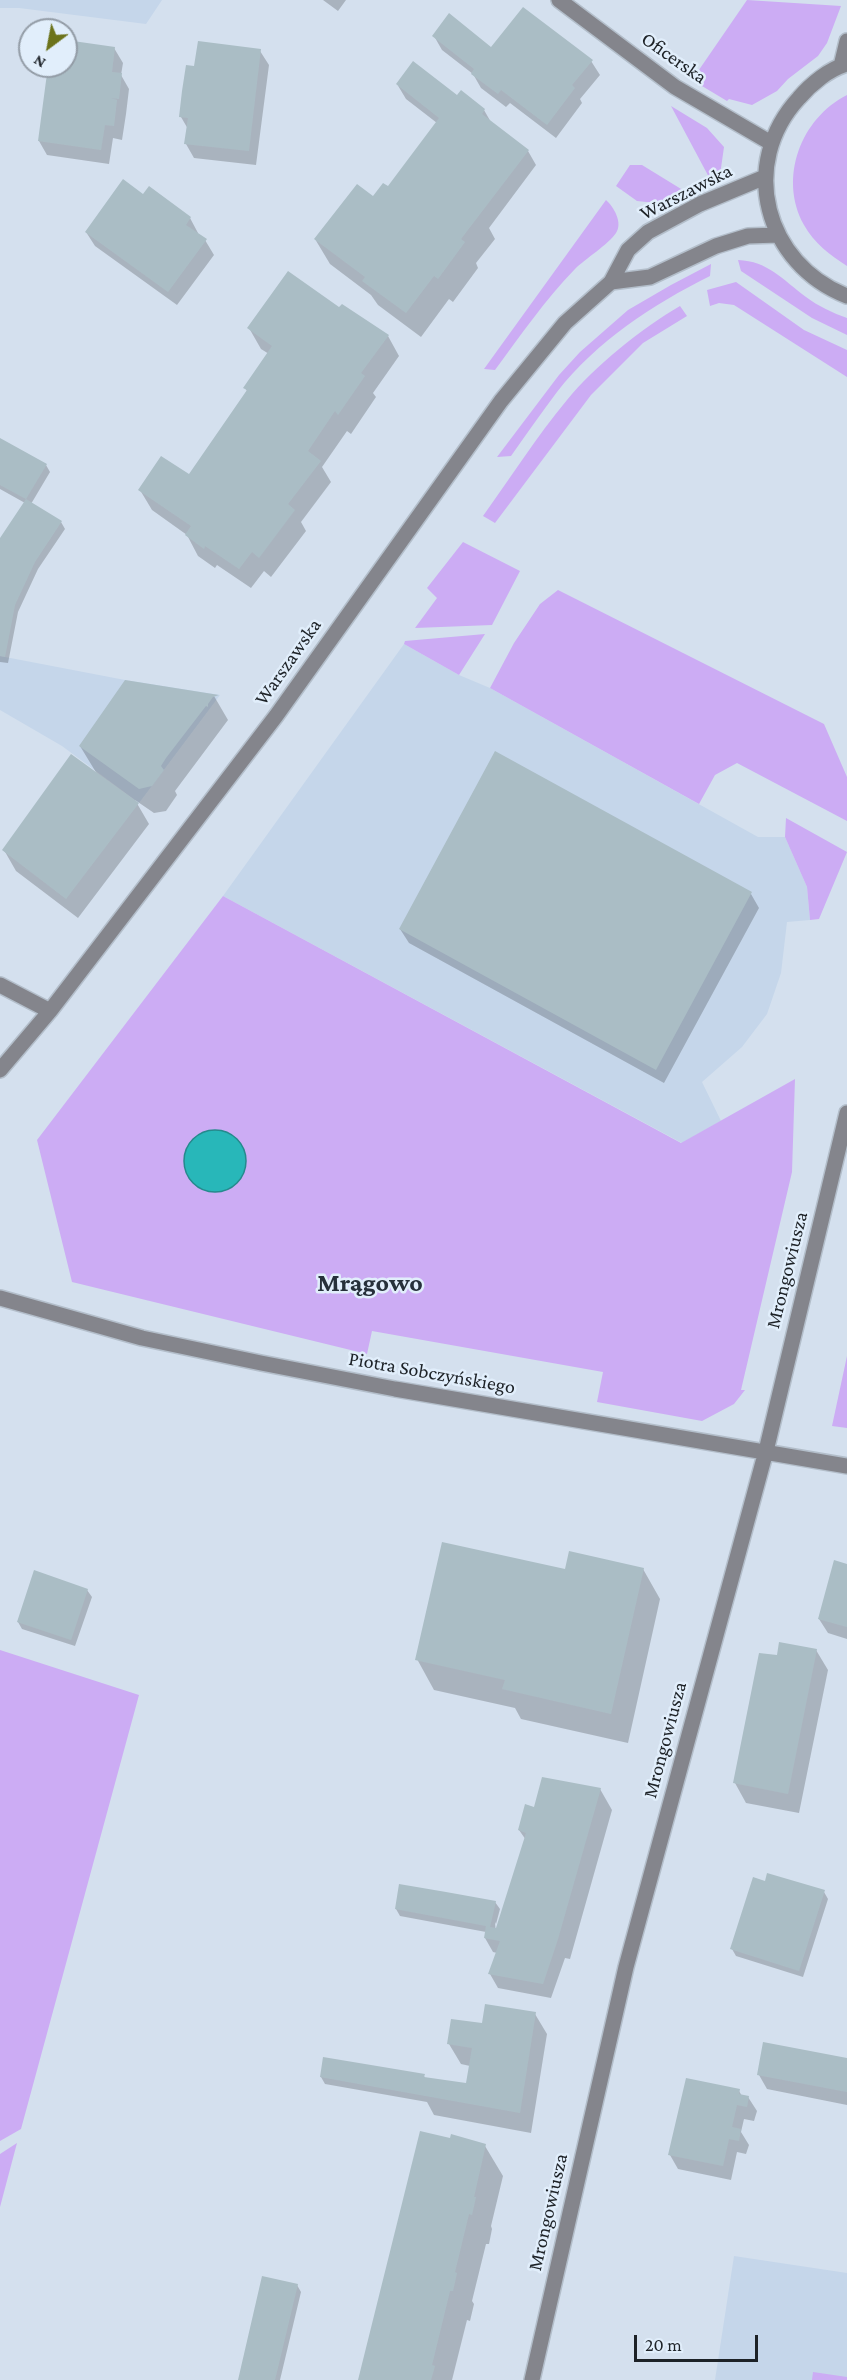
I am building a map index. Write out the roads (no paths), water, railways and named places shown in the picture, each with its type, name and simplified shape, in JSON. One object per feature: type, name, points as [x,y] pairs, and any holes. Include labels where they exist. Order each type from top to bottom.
[{"type":"street","name":"Oficerska","points":[[559,0],[675,87],[771,143]]},
{"type":"street","points":[[847,41],[844,65],[811,84],[787,111],[771,143],[765,177],[768,207],[778,235],[799,265],[828,289],[847,296]]},
{"type":"street","name":"Warszawska","points":[[0,1070],[50,1011],[276,716],[501,401],[565,323],[611,282],[628,250],[648,232],[699,204],[765,177]]},
{"type":"street","points":[[611,282],[650,277],[716,246],[748,236],[778,235]]},
{"type":"street","points":[[0,985],[50,1011]]},
{"type":"street","name":"Mrongowiusza","points":[[532,2380],[629,1956],[766,1451],[847,1113]]},
{"type":"street","name":"Piotra Sobczyńskiego","points":[[0,1288],[7,1300],[142,1338],[395,1389],[847,1466]]},
{"type":"water","points":[[209,1130],[221,1130],[237,1139],[244,1149],[246,1161],[244,1173],[237,1183],[221,1192],[209,1192],[198,1187],[189,1178],[184,1167],[184,1155],[189,1144],[198,1135]]},
{"type":"district","name":"Mrągowo","points":[[370,1283]]}]
